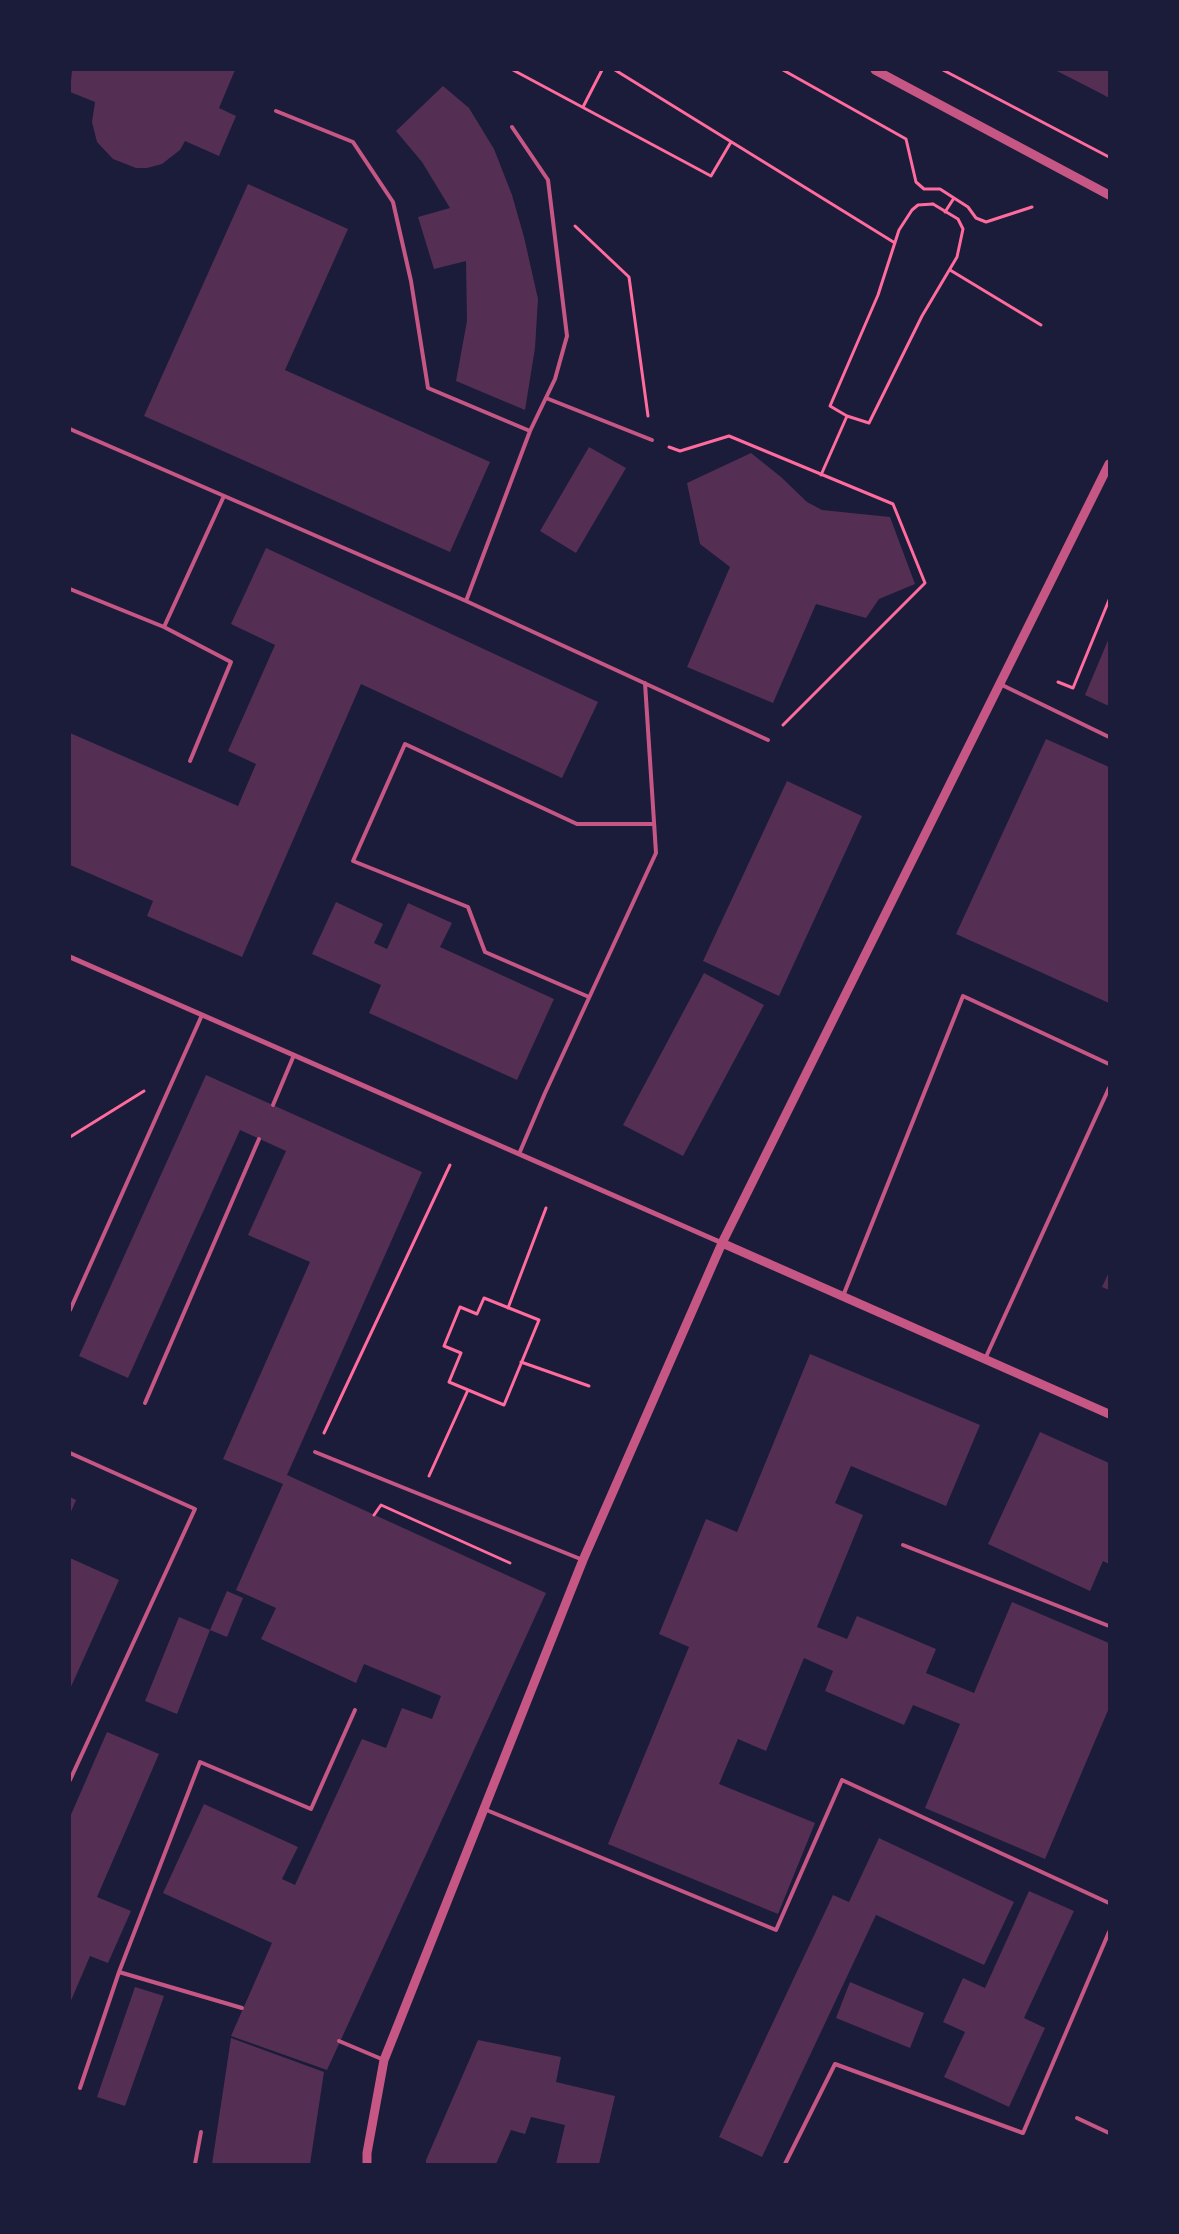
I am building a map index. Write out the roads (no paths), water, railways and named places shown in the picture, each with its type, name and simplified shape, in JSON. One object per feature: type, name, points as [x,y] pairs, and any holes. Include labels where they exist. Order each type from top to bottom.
[{"type":"street","points":[[875,70],[1109,196]]},
{"type":"street","points":[[367,2164],[367,2153],[384,2060],[583,1560],[722,1243],[1109,464]]},
{"type":"street","points":[[70,957],[1109,1414]]},
{"type":"lane","points":[[276,111],[353,142],[393,202],[411,281],[428,388],[530,432]]},
{"type":"lane","points":[[466,601],[530,432],[555,379],[567,336],[548,180],[512,127]]},
{"type":"lane","points":[[546,398],[652,440]]},
{"type":"lane","points":[[70,429],[466,601],[768,740]]},
{"type":"lane","points":[[164,627],[224,496]]},
{"type":"lane","points":[[70,589],[164,627],[232,663],[190,761]]},
{"type":"lane","points":[[519,1154],[545,1093],[656,853],[645,683]]},
{"type":"lane","points":[[1000,684],[1109,737]]},
{"type":"lane","points":[[589,997],[485,952],[468,907],[353,861],[405,744],[577,824],[654,824]]},
{"type":"lane","points":[[843,1296],[963,996],[1109,1064]]},
{"type":"lane","points":[[70,1310],[202,1015]]},
{"type":"lane","points":[[273,1105],[294,1055]]},
{"type":"lane","points":[[985,1359],[1109,1088]]},
{"type":"lane","points":[[145,1403],[259,1139]]},
{"type":"lane","points":[[315,1452],[583,1560]]},
{"type":"lane","points":[[70,1453],[195,1509],[70,1780]]},
{"type":"lane","points":[[903,1545],[1109,1626]]},
{"type":"lane","points":[[80,2088],[119,1972],[200,1762],[311,1809],[355,1710]]},
{"type":"lane","points":[[483,1808],[776,1930],[842,1780],[1109,1903]]},
{"type":"lane","points":[[785,2164],[835,2064],[1023,2133],[1109,1932]]},
{"type":"lane","points":[[119,1972],[242,2008]]},
{"type":"lane","points":[[339,2042],[384,2060]]},
{"type":"lane","points":[[1076,2118],[1109,2133]]},
{"type":"lane","points":[[195,2164],[201,2132]]}]
